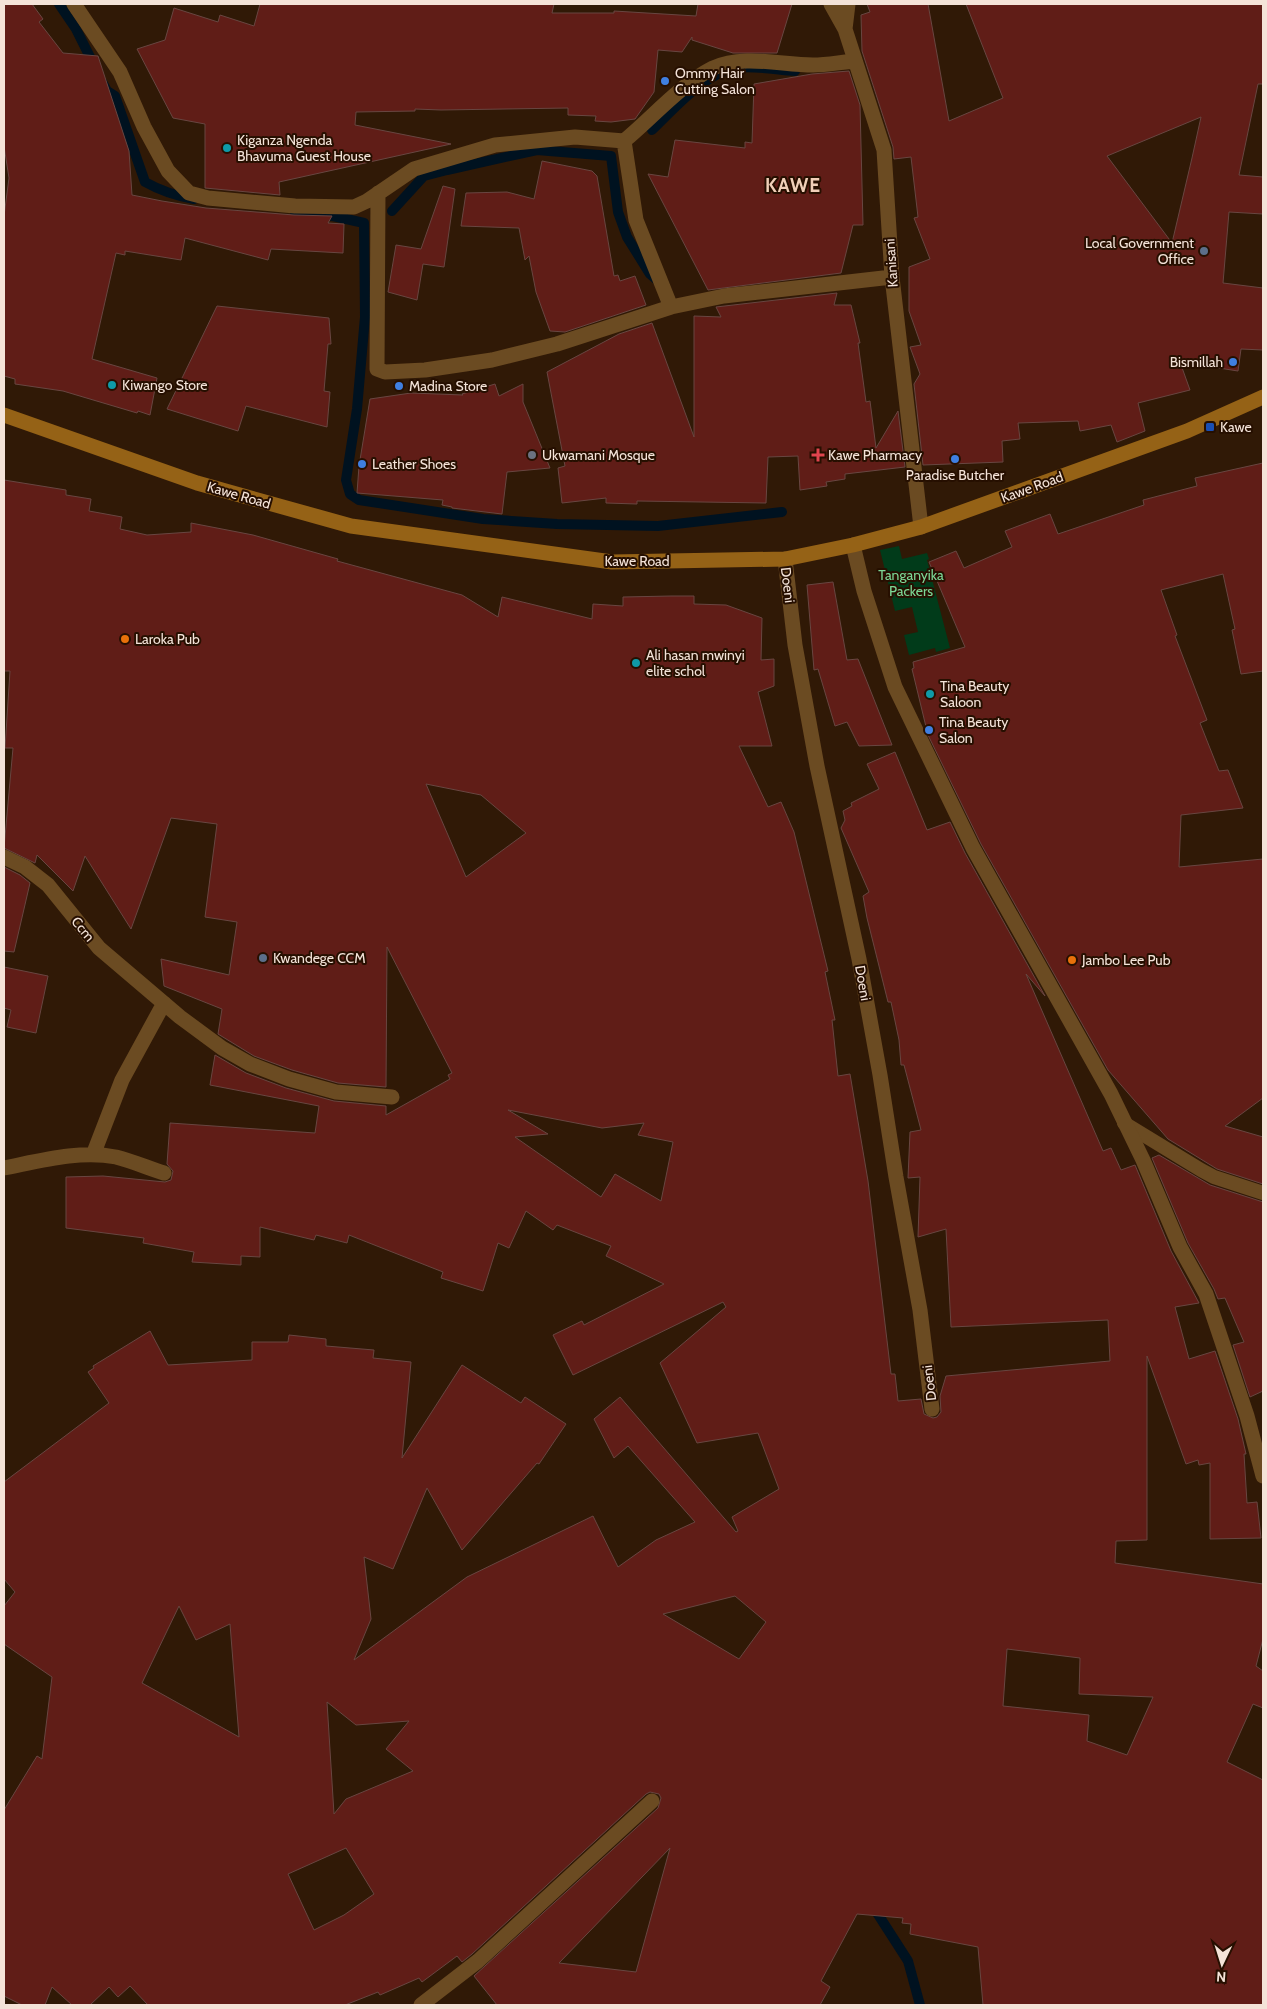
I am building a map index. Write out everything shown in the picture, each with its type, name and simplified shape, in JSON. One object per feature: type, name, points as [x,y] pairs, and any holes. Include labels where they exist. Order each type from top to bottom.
[{"type":"main road","name":"Kawe Road","points":[[4,415],[197,483],[351,526],[612,562],[784,559],[853,545],[921,527],[1187,431],[1263,397]]},
{"type":"street","points":[[74,4],[120,72],[144,127],[168,171],[189,193],[208,198],[295,206],[354,207],[367,201],[414,169],[496,145],[576,138],[624,141],[686,86],[714,68],[728,64],[754,61],[813,65],[855,61]]},
{"type":"street","points":[[831,4],[845,29]]},
{"type":"street","name":"Kanisani","points":[[848,4],[845,29],[884,150],[892,277],[921,527]]},
{"type":"street","points":[[624,141],[636,220],[670,307]]},
{"type":"street","points":[[378,193],[377,369],[380,372],[425,370],[492,360],[557,344],[670,307],[724,296],[892,277]]},
{"type":"street","points":[[853,545],[864,591],[895,688],[973,848],[1111,1094],[1143,1160],[1180,1247],[1206,1294],[1247,1416],[1263,1476]]},
{"type":"street","name":"Doeni","points":[[784,559],[795,645],[817,766],[859,959],[880,1076],[920,1310],[932,1409]]},
{"type":"street","name":"Ccm","points":[[4,857],[25,867],[48,885],[99,948],[164,1003],[222,1048],[250,1064],[289,1079],[336,1092],[392,1097]]},
{"type":"street","points":[[93,1155],[122,1080],[164,1003]]},
{"type":"street","points":[[4,1168],[58,1158],[93,1155],[116,1158],[164,1173]]},
{"type":"street","points":[[421,2005],[478,1961],[652,1801]]},
{"type":"lane","points":[[1124,1123],[1214,1177],[1263,1193]]},
{"type":"green space","name":"Tanganyika Packers","points":[[899,546],[902,559],[927,553],[929,559],[927,560],[950,648],[936,652],[935,648],[909,655],[904,635],[918,632],[912,607],[895,611],[880,550]]},
{"type":"building","points":[[4,4],[32,4],[43,19],[39,22],[63,53],[98,56],[129,151],[132,195],[206,208],[332,216],[328,223],[344,224],[343,253],[271,249],[268,260],[185,238],[181,260],[125,251],[125,255],[116,253],[92,359],[157,378],[150,415],[138,411],[137,413],[63,391],[15,384],[15,379],[4,376],[4,216],[9,178],[4,146]]},
{"type":"building","points":[[260,4],[554,4],[552,13],[614,13],[614,11],[696,16],[698,4],[792,4],[777,53],[733,53],[692,40],[692,37],[682,52],[658,50],[654,92],[635,119],[611,122],[595,121],[596,116],[568,115],[568,108],[415,109],[415,111],[356,112],[355,125],[451,144],[279,182],[280,195],[205,188],[205,124],[173,118],[137,49],[165,40],[174,8],[218,22],[220,15],[254,26]]},
{"type":"building","points":[[867,4],[928,4],[949,121],[1003,98],[966,4],[1263,4],[1263,84],[1258,84],[1239,175],[1263,177],[1263,214],[1229,212],[1223,283],[1263,288],[1263,350],[1241,349],[1238,371],[1180,362],[1190,390],[1138,403],[1145,431],[1117,442],[1111,425],[1080,431],[1078,421],[1018,423],[1020,439],[1002,441],[1003,462],[923,465],[914,384],[920,374],[910,347],[921,345],[909,311],[909,267],[930,259],[914,218],[918,217],[911,157],[894,159],[893,147],[862,51],[861,15],[870,12]],"holes":[[[1201,117],[1172,243],[1107,156]]]},
{"type":"building","points":[[849,71],[860,105],[863,225],[853,225],[841,273],[708,290],[648,174],[668,177],[675,140],[745,148],[745,142],[752,143],[754,84],[812,74]]},
{"type":"building","points":[[542,161],[592,171],[597,176],[614,276],[618,275],[620,281],[635,276],[646,305],[565,332],[550,331],[536,292],[529,256],[525,260],[519,228],[461,226],[466,193],[507,192],[534,199]]},
{"type":"building","points":[[443,186],[455,189],[444,267],[423,264],[417,300],[388,292],[396,245],[421,249]]},
{"type":"building","points":[[837,293],[834,305],[851,305],[860,343],[858,343],[866,402],[870,401],[876,448],[898,411],[905,467],[845,474],[845,479],[826,482],[827,486],[800,490],[798,456],[768,457],[766,503],[637,501],[637,504],[606,503],[606,498],[562,503],[558,468],[565,466],[547,372],[619,334],[652,323],[694,437],[694,316],[721,317],[716,307]]},
{"type":"building","points":[[217,306],[329,318],[331,344],[328,344],[324,391],[330,392],[327,427],[246,406],[238,431],[167,409]]},
{"type":"building","points":[[495,384],[499,396],[523,384],[523,402],[550,468],[507,472],[502,514],[452,508],[442,505],[443,500],[357,493],[359,466],[370,399],[411,393],[463,395]]},
{"type":"building","points":[[1263,463],[1263,671],[1241,674],[1232,630],[1235,629],[1223,574],[1161,590],[1177,635],[1175,636],[1207,720],[1200,723],[1219,771],[1228,770],[1243,808],[1181,815],[1179,867],[1263,859],[1263,1098],[1225,1126],[1263,1137],[1263,1184],[1217,1169],[1168,1139],[1108,1070],[981,844],[928,735],[912,669],[914,668],[913,662],[965,647],[929,562],[956,551],[964,568],[1012,547],[1005,531],[1050,514],[1058,534],[1144,505],[1143,500],[1197,486],[1195,478]]},
{"type":"building","points":[[4,480],[66,490],[66,495],[91,499],[89,511],[122,517],[120,529],[147,535],[191,532],[191,523],[253,535],[338,559],[337,561],[462,595],[498,617],[502,597],[592,619],[593,604],[623,606],[623,597],[694,596],[694,604],[726,605],[762,618],[761,660],[774,659],[774,686],[758,692],[772,746],[739,746],[768,807],[781,802],[794,832],[828,971],[825,972],[835,1020],[832,1020],[838,1076],[850,1074],[868,1181],[891,1374],[895,1374],[898,1401],[921,1399],[924,1414],[933,1418],[937,1417],[941,1412],[940,1396],[946,1376],[1110,1361],[1108,1320],[951,1327],[946,1229],[918,1237],[920,1177],[908,1178],[910,1132],[921,1130],[904,1065],[901,1065],[899,1040],[891,1002],[888,1002],[867,918],[863,896],[869,892],[841,828],[845,820],[843,811],[852,806],[851,803],[879,789],[867,764],[895,752],[927,830],[950,822],[965,853],[1045,996],[1026,974],[1103,1151],[1111,1148],[1121,1170],[1135,1165],[1171,1251],[1199,1303],[1175,1307],[1189,1359],[1215,1351],[1238,1419],[1246,1454],[1244,1454],[1247,1503],[1257,1502],[1261,1538],[1210,1539],[1210,1463],[1199,1465],[1198,1460],[1186,1464],[1147,1356],[1147,1540],[1116,1541],[1115,1563],[1263,1584],[1263,1639],[1256,1666],[1263,1671],[1263,1708],[1253,1704],[1227,1762],[1263,1780],[1263,2005],[983,2005],[978,1947],[910,1934],[911,1924],[902,1923],[903,1918],[857,1914],[821,1981],[830,1987],[820,2005],[497,2005],[474,1976],[658,1808],[661,1798],[659,1794],[650,1792],[472,1954],[462,1962],[457,1956],[422,1982],[419,1978],[380,1995],[378,1992],[345,2005],[148,2005],[130,1986],[118,1997],[109,1987],[90,2005],[72,2005],[52,1987],[45,2005],[22,2005],[4,1996],[4,1810],[37,1756],[42,1759],[52,1677],[4,1644],[4,1606],[15,1592],[4,1579],[4,1482],[109,1403],[88,1372],[94,1368],[93,1366],[150,1331],[168,1365],[252,1360],[252,1342],[288,1342],[289,1335],[326,1339],[326,1346],[374,1350],[373,1358],[411,1362],[402,1458],[462,1365],[521,1403],[525,1397],[566,1424],[539,1464],[537,1463],[462,1550],[427,1488],[393,1569],[364,1557],[371,1619],[354,1660],[467,1577],[593,1516],[618,1567],[656,1540],[695,1522],[628,1446],[614,1458],[594,1419],[620,1397],[736,1532],[738,1531],[732,1517],[779,1489],[758,1433],[697,1443],[660,1363],[726,1307],[723,1302],[573,1375],[553,1335],[582,1321],[584,1325],[664,1284],[606,1256],[611,1246],[557,1225],[553,1230],[526,1211],[509,1248],[498,1243],[483,1291],[441,1278],[443,1272],[349,1235],[347,1243],[316,1235],[314,1240],[260,1227],[260,1257],[241,1256],[241,1265],[192,1262],[194,1252],[143,1243],[144,1238],[66,1228],[66,1177],[103,1176],[165,1182],[171,1180],[173,1171],[167,1164],[170,1123],[315,1133],[319,1106],[210,1085],[215,1055],[246,1073],[286,1088],[334,1101],[386,1106],[386,1115],[450,1079],[448,1075],[452,1073],[387,947],[386,1087],[338,1083],[292,1070],[254,1056],[218,1034],[222,1009],[164,986],[161,959],[229,975],[237,922],[205,917],[217,824],[171,818],[131,929],[85,856],[73,891],[37,855],[35,863],[4,848],[13,748],[5,748],[10,671],[4,671]],"holes":[[[426,784],[481,795],[526,833],[466,877]],[[508,1110],[602,1128],[644,1123],[638,1135],[673,1142],[661,1201],[615,1174],[601,1197],[515,1137],[548,1134]],[[735,1596],[766,1622],[739,1659],[663,1614]],[[179,1606],[196,1640],[230,1624],[239,1737],[142,1683]],[[1007,1649],[1080,1658],[1079,1694],[1153,1697],[1127,1755],[1087,1741],[1089,1715],[1003,1706]],[[327,1702],[356,1725],[409,1721],[386,1749],[413,1771],[346,1799],[334,1814]],[[346,1848],[374,1894],[344,1915],[314,1930],[288,1874]],[[670,1848],[636,1972],[559,1963]]]},
{"type":"building","points":[[833,582],[847,660],[858,659],[892,745],[859,746],[847,722],[835,726],[818,669],[814,670],[807,585]]},
{"type":"building","points":[[4,867],[20,875],[30,883],[14,952],[4,951]]},
{"type":"building","points":[[4,967],[48,976],[36,1033],[7,1027],[11,1010],[4,1008]]},
{"type":"building","points":[[1159,1155],[1210,1185],[1263,1202],[1263,1391],[1250,1397],[1233,1345],[1244,1342],[1225,1298],[1218,1299],[1188,1243],[1152,1158]]},
{"type":"waterway","points":[[59,4],[76,29],[95,67]]},
{"type":"waterway","points":[[652,130],[700,85],[711,77],[723,72],[734,68],[748,67],[795,71]]},
{"type":"waterway","points":[[102,82],[107,91],[115,96],[145,182],[169,193],[194,199]]},
{"type":"waterway","points":[[392,211],[424,176],[447,170],[537,150],[611,156],[618,212],[627,237],[650,274],[657,280]]},
{"type":"waterway","points":[[295,212],[333,216],[364,223],[365,317],[357,409],[346,480],[350,494],[359,500],[483,519],[557,524],[658,526],[782,512]]},
{"type":"waterway","points":[[872,1905],[908,1961],[920,2005]]},
{"type":"place","name":"Ommy Hair Cutting Salon","points":[[665,81]]},
{"type":"place","name":"Kiganza Ngenda Bhavuma Guest House","points":[[227,148]]},
{"type":"place","name":"Local Government Office","points":[[1204,251]]},
{"type":"place","name":"Bismillah","points":[[1233,362]]},
{"type":"place","name":"Kiwango Store","points":[[112,385]]},
{"type":"place","name":"Madina Store","points":[[399,386]]},
{"type":"place","name":"Kawe","points":[[1210,427]]},
{"type":"place","name":"Ukwamani Mosque","points":[[532,455]]},
{"type":"place","name":"Kawe Pharmacy","points":[[818,455]]},
{"type":"place","name":"Paradise Butcher","points":[[955,459]]},
{"type":"place","name":"Leather Shoes","points":[[362,464]]},
{"type":"place","name":"Laroka Pub","points":[[125,639]]},
{"type":"place","name":"Ali hasan mwinyi elite schol","points":[[636,663]]},
{"type":"place","name":"Tina Beauty Saloon","points":[[930,694]]},
{"type":"place","name":"Tina Beauty Salon","points":[[929,730]]},
{"type":"place","name":"Kwandege CCM","points":[[263,958]]},
{"type":"place","name":"Jambo Lee Pub","points":[[1072,960]]},
{"type":"district","name":"KAWE","points":[[793,185]]}]
